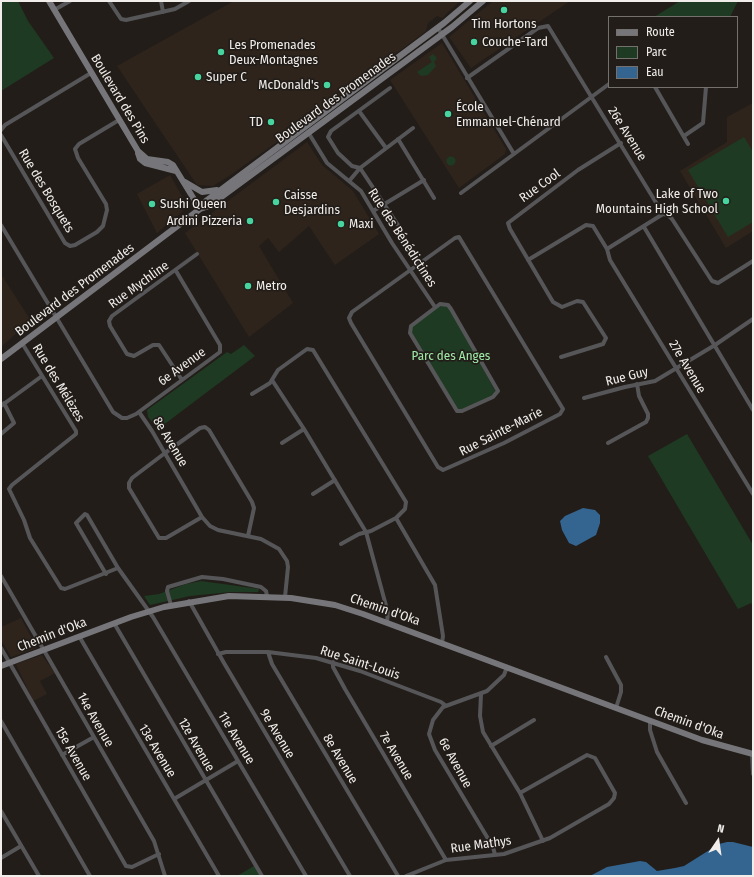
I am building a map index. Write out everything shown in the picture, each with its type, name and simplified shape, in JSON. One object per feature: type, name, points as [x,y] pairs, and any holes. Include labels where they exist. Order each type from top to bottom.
[{"type":"street","name":"Boulevard des Pins","points":[[49,1],[138,151],[140,159],[145,163],[176,171],[182,180]]},
{"type":"street","points":[[54,10],[70,1]]},
{"type":"street","points":[[109,1],[121,19],[139,18],[175,9],[189,1]]},
{"type":"street","points":[[161,1],[163,12]]},
{"type":"street","name":"Boulevard des Promenades","points":[[200,209],[209,206],[438,28],[470,1]]},
{"type":"street","name":"Boulevard des Promenades","points":[[1,359],[200,209],[206,201],[220,190],[441,35],[483,1]]},
{"type":"street","name":"26e Avenue","points":[[467,78],[536,30],[546,26],[550,29],[621,143],[663,214],[670,217],[712,282],[718,283],[753,261]]},
{"type":"street","points":[[438,28],[514,154]]},
{"type":"street","points":[[1,130],[5,125],[91,73]]},
{"type":"street","points":[[461,193],[608,85]]},
{"type":"street","points":[[390,88],[329,133],[328,137],[332,146],[340,156],[352,166],[360,168],[398,225]]},
{"type":"street","points":[[656,88],[688,144]]},
{"type":"street","points":[[684,136],[703,123],[706,88]]},
{"type":"street","points":[[359,111],[386,148]]},
{"type":"street","name":"Rue des Bosquets","points":[[1,135],[65,243],[70,246],[76,245],[97,232],[102,226],[107,210],[106,204],[78,158],[75,149],[79,144],[119,120]]},
{"type":"street","points":[[350,180],[360,168],[413,128]]},
{"type":"street","name":"Rue des Bénédictines","points":[[306,130],[325,161],[350,180],[360,191],[435,307]]},
{"type":"street","points":[[398,139],[434,198]]},
{"type":"street","name":"Rue Cool","points":[[561,358],[603,344],[606,338],[583,302],[577,301],[562,307],[553,302],[508,227],[509,222],[584,166],[621,143]]},
{"type":"street","points":[[182,180],[195,190],[202,192],[220,190]]},
{"type":"street","points":[[182,180],[200,209]]},
{"type":"street","points":[[373,211],[424,180]]},
{"type":"street","points":[[607,249],[663,214]]},
{"type":"street","name":"27e Avenue","points":[[528,260],[590,224],[594,227],[607,249],[610,260],[676,369],[751,487],[753,494]]},
{"type":"street","name":"8e Avenue","points":[[1,225],[113,412],[117,416],[127,418],[139,412],[165,453],[202,517],[210,526],[218,530],[248,536],[273,544],[284,556],[288,571],[285,597]]},
{"type":"street","points":[[644,227],[753,410]]},
{"type":"street","name":"Rue Sainte-Marie","points":[[459,237],[562,405],[563,410],[560,414],[453,467],[443,470],[438,467],[350,324],[349,318],[352,312],[410,270],[455,238],[459,237]]},
{"type":"street","name":"Rue Mychline","points":[[182,380],[159,346],[154,345],[134,356],[127,354],[110,326],[109,321],[112,316],[176,271],[197,254]]},
{"type":"street","name":"6e Avenue","points":[[139,412],[220,352],[220,345],[176,271]]},
{"type":"street","points":[[440,304],[448,305],[498,391],[493,397],[462,411],[457,410],[410,333],[411,326],[435,307],[440,304]]},
{"type":"street","name":"Rue Guy","points":[[584,398],[637,384],[655,381],[715,345],[753,319]]},
{"type":"street","name":"Rue des Mélèzes","points":[[22,343],[76,431],[76,434],[12,485],[10,493],[22,516],[30,538],[61,588],[65,589],[118,568]]},
{"type":"street","points":[[252,394],[272,380],[278,370],[307,349],[313,350],[406,502],[405,509],[396,518],[341,544]]},
{"type":"street","points":[[1,434],[14,423],[3,405],[42,376]]},
{"type":"street","points":[[272,380],[304,429],[366,532],[388,614],[386,622]]},
{"type":"street","points":[[608,443],[646,422],[648,418],[648,414],[639,396],[637,384]]},
{"type":"street","points":[[202,517],[166,538],[159,538],[129,488],[129,483],[132,478],[165,453],[200,428],[205,427],[209,430],[252,502],[254,508],[248,536]]},
{"type":"street","points":[[282,443],[304,429]]},
{"type":"street","points":[[313,494],[335,480]]},
{"type":"street","points":[[106,574],[76,522],[85,514],[118,568],[148,611]]},
{"type":"street","points":[[396,518],[435,585],[443,636],[442,643]]},
{"type":"street","name":"14e Avenue","points":[[1,576],[154,841],[165,876]]},
{"type":"street","points":[[171,605],[167,591],[168,587],[202,577],[236,581],[261,588],[266,591],[267,596]]},
{"type":"street","name":"Chemin d'Oka","points":[[1,666],[114,623],[148,611],[171,605],[229,596],[285,597],[344,608],[386,622],[713,743],[753,754]]},
{"type":"street","name":"9e Avenue","points":[[189,601],[218,654],[350,876]]},
{"type":"street","name":"11e Avenue","points":[[148,611],[306,876]]},
{"type":"street","name":"12e Avenue","points":[[114,623],[262,876]]},
{"type":"street","name":"13e Avenue","points":[[79,636],[219,876]]},
{"type":"street","name":"15e Avenue","points":[[1,648],[125,864],[130,867],[159,854]]},
{"type":"street","name":"Rue Saint-Louis","points":[[218,654],[226,652],[268,652],[297,655],[332,662],[424,696],[445,706]]},
{"type":"street","name":"8e Avenue","points":[[268,652],[272,664],[398,876]]},
{"type":"street","points":[[606,657],[621,684],[621,692],[616,708]]},
{"type":"street","name":"7e Avenue","points":[[332,662],[333,667],[345,689],[446,860]]},
{"type":"street","points":[[445,706],[481,694],[503,676],[507,667]]},
{"type":"street","points":[[481,694],[481,724],[484,734],[520,793],[543,841]]},
{"type":"street","name":"6e Avenue","points":[[445,706],[438,712],[432,723],[430,734],[431,743],[493,847],[495,855]]},
{"type":"street","points":[[491,746],[534,720]]},
{"type":"street","points":[[650,720],[650,730],[657,752],[686,802]]},
{"type":"street","points":[[1,721],[90,876]]},
{"type":"street","points":[[62,755],[94,737]]},
{"type":"street","points":[[753,754],[753,774]]},
{"type":"street","name":"Rue Mathys","points":[[406,876],[446,860],[495,855],[519,850],[543,841],[609,804],[614,798],[615,793],[595,758],[587,755],[520,793]]},
{"type":"street","points":[[174,799],[238,761]]},
{"type":"street","points":[[1,812],[39,876]]},
{"type":"street","points":[[1,858],[21,846]]},
{"type":"shaded area","points":[[234,1],[460,1],[442,18],[437,16],[428,23],[426,31],[322,109],[308,118],[304,117],[295,125],[294,130],[229,176],[213,186],[197,185],[117,66]]},
{"type":"shaded area","points":[[493,1],[570,1],[471,68],[449,37]]},
{"type":"shaded area","name":"École Emmanuel-Chénard","points":[[442,43],[506,149],[505,154],[459,188],[390,80]]},
{"type":"shaded area","name":"Lake of Two Mountains High School","points":[[753,103],[753,231],[726,248],[680,171],[727,142],[727,117]]},
{"type":"shaded area","points":[[307,142],[322,165],[353,191],[379,234],[335,265],[309,226],[279,252],[268,238],[259,246],[293,303],[249,337],[185,233]]},
{"type":"shaded area","points":[[170,175],[183,198],[182,212],[157,233],[137,194]]},
{"type":"shaded area","points":[[1,274],[33,324],[23,333],[19,331],[1,347]]},
{"type":"shaded area","points":[[21,618],[37,648],[11,657],[1,640],[1,627]]},
{"type":"shaded area","points":[[42,655],[55,673],[40,681],[47,694],[33,701],[16,664]]},
{"type":"green space","points":[[1,1],[18,1],[28,21],[54,58],[1,91]]},
{"type":"green space","points":[[680,1],[738,1],[730,16],[656,16]]},
{"type":"green space","points":[[433,54],[437,58],[434,62],[436,66],[428,75],[421,76],[417,72],[432,62],[429,57]]},
{"type":"green space","name":"Lake of Two Mountains High School","points":[[744,137],[753,152],[753,222],[728,237],[688,170]]},
{"type":"green space","points":[[451,156],[456,161],[451,166],[446,161]]},
{"type":"green space","name":"Parc des Anges","points":[[448,305],[497,394],[471,407],[457,411],[410,333],[411,326],[435,307]]},
{"type":"green space","points":[[244,345],[255,356],[158,429],[148,417],[147,410],[227,352],[231,354]]},
{"type":"green space","points":[[687,434],[753,545],[753,606],[751,603],[738,609],[648,456]]},
{"type":"green space","points":[[201,581],[259,589],[258,592],[231,592],[190,596],[150,605],[144,596],[159,594],[186,584]]},
{"type":"green space","points":[[254,866],[260,876],[237,876]]},
{"type":"water","points":[[583,508],[595,510],[600,515],[600,523],[596,535],[576,546],[569,543],[562,530],[560,521],[565,516]]},
{"type":"water","points":[[727,842],[753,847],[753,876],[590,876],[607,867],[640,861],[646,862],[657,871],[684,866],[719,844]]},
{"type":"place","name":"Tim Hortons","points":[[504,10]]},
{"type":"place","name":"Couche-Tard","points":[[474,42]]},
{"type":"place","name":"Les Promenades Deux-Montagnes","points":[[221,52]]},
{"type":"place","name":"Super C","points":[[198,77]]},
{"type":"place","name":"McDonald's","points":[[327,85]]},
{"type":"place","name":"École Emmanuel-Chénard","points":[[448,114]]},
{"type":"place","name":"TD","points":[[271,122]]},
{"type":"place","name":"Lake of Two Mountains High School","points":[[726,201]]},
{"type":"place","name":"Caisse Desjardins","points":[[276,202]]},
{"type":"place","name":"Sushi Queen","points":[[152,204]]},
{"type":"place","name":"Ardini Pizzeria","points":[[250,221]]},
{"type":"place","name":"Maxi","points":[[341,224]]},
{"type":"place","name":"Metro","points":[[248,286]]}]
